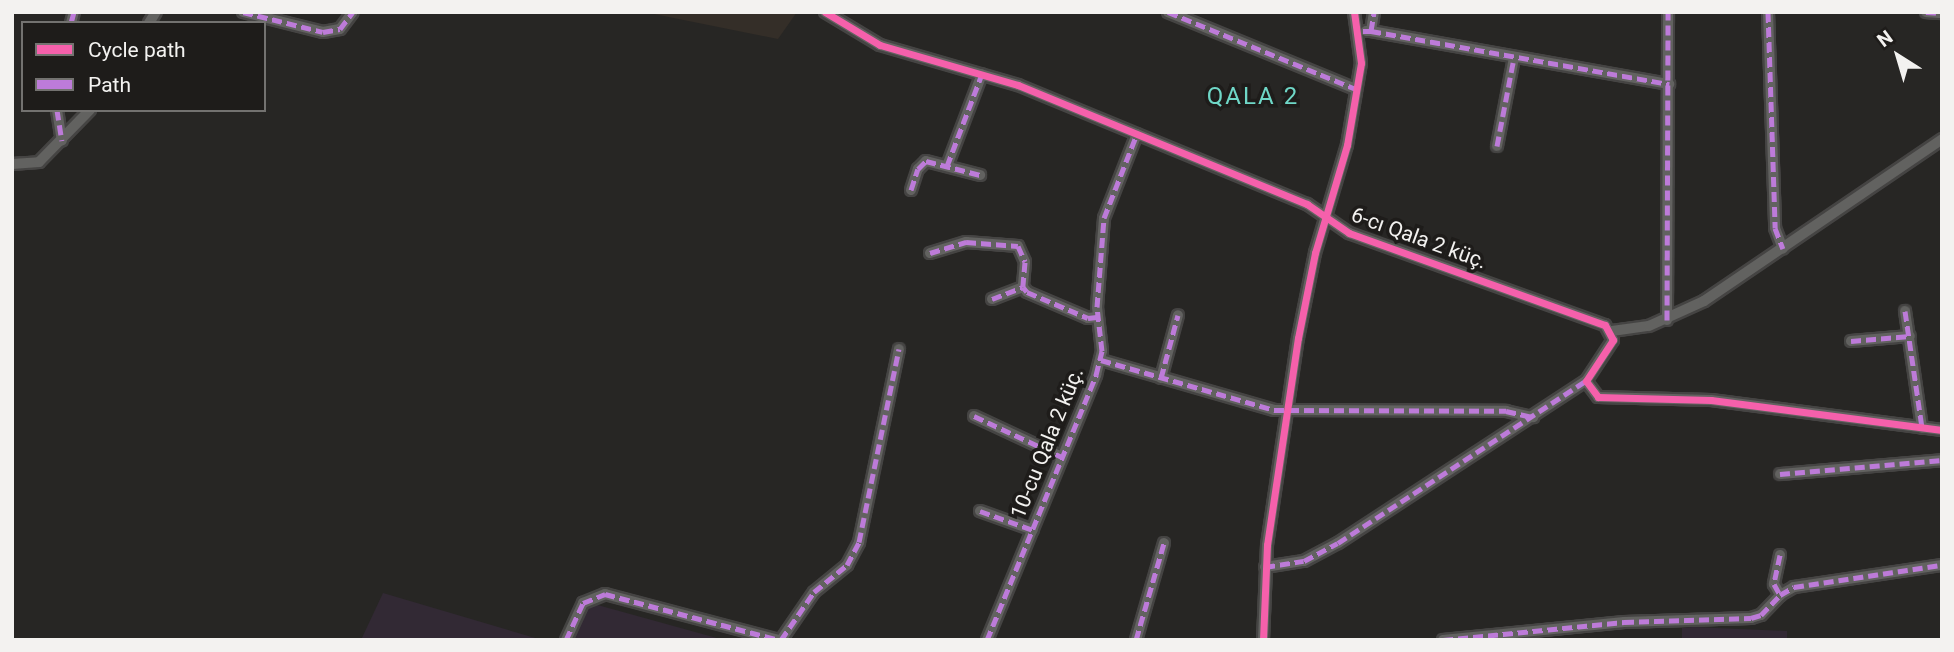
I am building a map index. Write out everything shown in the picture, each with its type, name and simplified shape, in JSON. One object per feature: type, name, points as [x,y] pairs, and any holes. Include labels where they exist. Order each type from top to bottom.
[{"type":"street","points":[[243,12],[323,32],[340,29],[353,12]]},
{"type":"street","name":"6-cı Qala 2 küç.","points":[[825,12],[880,45],[982,74],[1137,134],[1307,204],[1349,233],[1592,319],[1612,331]]},
{"type":"street","points":[[1168,12],[1356,89]]},
{"type":"street","points":[[1263,640],[1265,567],[1287,411],[1308,289],[1345,155],[1362,54],[1354,12]]},
{"type":"street","points":[[1371,31],[1374,12]]},
{"type":"street","points":[[1667,320],[1668,12]]},
{"type":"street","points":[[1768,12],[1775,228],[1783,249]]},
{"type":"street","points":[[1926,12],[1942,13]]},
{"type":"street","points":[[1359,31],[1669,84]]},
{"type":"street","points":[[1497,146],[1514,58]]},
{"type":"street","points":[[947,166],[982,74]]},
{"type":"street","points":[[57,112],[62,141]]},
{"type":"street","points":[[12,164],[39,162],[88,112]]},
{"type":"street","name":"10-cu Qala 2 küç.","points":[[987,640],[1101,360],[1097,317],[1104,218],[1137,134]]},
{"type":"street","points":[[1265,567],[1304,561],[1320,553],[1586,381],[1613,341],[1612,331],[1667,320],[1783,249],[1942,139]]},
{"type":"street","points":[[911,190],[921,164],[947,166],[980,175]]},
{"type":"street","points":[[930,253],[958,243],[1010,243],[1018,246],[1025,262],[1023,287]]},
{"type":"street","points":[[992,299],[1023,287],[1078,314],[1097,317]]},
{"type":"street","points":[[1905,311],[1922,428]]},
{"type":"street","points":[[1161,378],[1178,315]]},
{"type":"street","points":[[1851,341],[1909,335]]},
{"type":"street","points":[[566,640],[583,603],[605,594],[751,629],[780,640],[805,602],[846,565],[859,542],[899,349]]},
{"type":"street","points":[[1101,360],[1287,411],[1506,411],[1533,417]]},
{"type":"street","points":[[1586,381],[1594,394],[1604,399],[1711,400],[1942,430]]},
{"type":"street","points":[[974,416],[1062,457]]},
{"type":"street","points":[[1780,474],[1942,460]]},
{"type":"street","points":[[979,511],[1033,530]]},
{"type":"street","points":[[1136,640],[1164,542]]},
{"type":"street","points":[[1780,555],[1774,584],[1780,595]]},
{"type":"street","points":[[1443,640],[1638,621],[1751,618],[1768,610],[1780,595],[1794,587],[1942,565]]},
{"type":"shaded area","points":[[644,12],[797,12],[778,39]]},
{"type":"shaded area","points":[[383,593],[542,640],[361,640]]},
{"type":"shaded area","points":[[594,604],[724,640],[574,640],[585,610]]},
{"type":"shaded area","points":[[1682,628],[1787,631],[1787,640],[1682,640]]},
{"type":"marked path","points":[[72,21],[74,12]]},
{"type":"marked path","points":[[243,12],[323,32],[340,29],[353,12]]},
{"type":"marked path","points":[[1168,12],[1356,89]]},
{"type":"marked path","points":[[1363,31],[1371,31],[1374,12]]},
{"type":"marked path","points":[[1667,320],[1668,12]]},
{"type":"marked path","points":[[1768,12],[1775,228],[1783,249]]},
{"type":"marked path","points":[[1926,12],[1942,13]]},
{"type":"marked path","points":[[1371,31],[1669,84]]},
{"type":"marked path","points":[[1497,146],[1514,58]]},
{"type":"marked path","points":[[947,166],[982,74]]},
{"type":"marked path","points":[[57,112],[62,141]]},
{"type":"marked path","points":[[987,640],[1096,375],[1102,351],[1097,307],[1104,218],[1137,134]]},
{"type":"marked path","points":[[911,190],[918,169],[926,161],[980,175]]},
{"type":"marked path","points":[[930,253],[966,242],[1018,246],[1025,262],[1023,287],[1027,292],[1088,318],[1097,317]]},
{"type":"marked path","points":[[992,299],[1023,287]]},
{"type":"marked path","points":[[1905,311],[1922,428]]},
{"type":"marked path","points":[[1161,378],[1178,315]]},
{"type":"marked path","points":[[1851,341],[1910,336]]},
{"type":"marked path","points":[[781,640],[814,592],[847,565],[859,542],[899,349]]},
{"type":"marked path","points":[[1101,360],[1274,410],[1506,411],[1533,417]]},
{"type":"marked path","points":[[1265,567],[1304,561],[1338,543],[1586,381]]},
{"type":"marked path","points":[[974,416],[1062,457]]},
{"type":"marked path","points":[[1780,474],[1942,460]]},
{"type":"marked path","points":[[980,511],[1033,530]]},
{"type":"marked path","points":[[1136,640],[1164,543]]},
{"type":"marked path","points":[[1780,555],[1774,584],[1780,595]]},
{"type":"marked path","points":[[1443,640],[1624,622],[1751,618],[1761,615],[1780,595],[1794,587],[1942,565]]},
{"type":"marked path","points":[[566,640],[583,603],[605,594],[779,640]]},
{"type":"cycle path","points":[[825,12],[880,45],[1018,85],[1307,204],[1349,233],[1605,325],[1613,340],[1586,381],[1598,397],[1711,400],[1942,430]]},
{"type":"cycle path","points":[[1263,640],[1267,545],[1298,338],[1315,253],[1347,145],[1361,63],[1354,12]]},
{"type":"district","name":"QALA 2","points":[[1253,97]]}]
